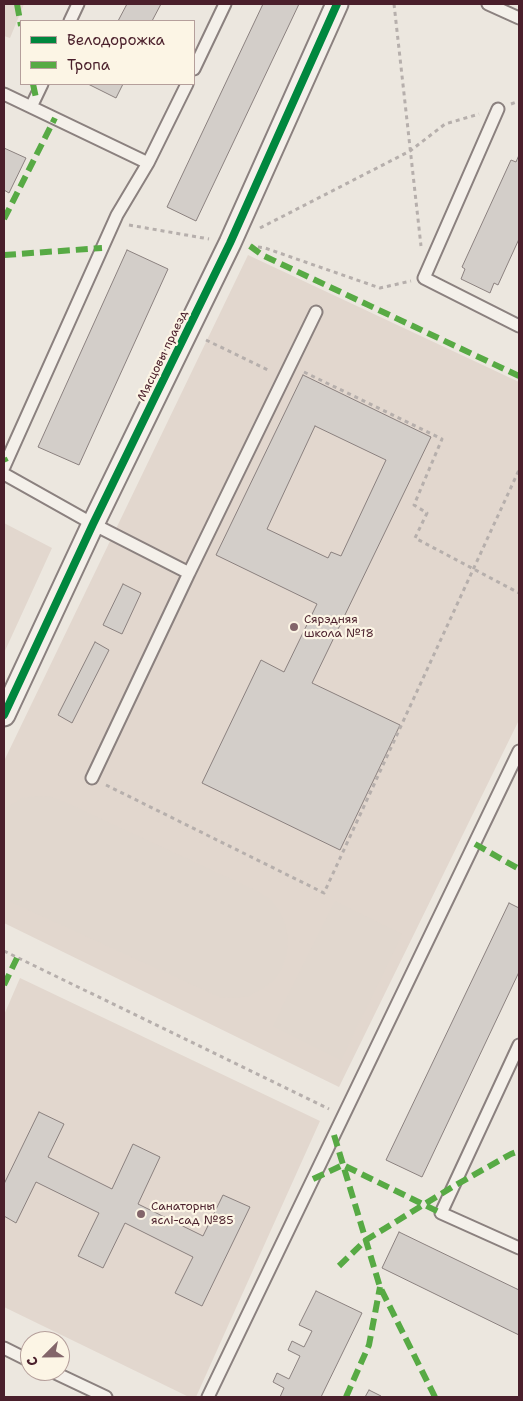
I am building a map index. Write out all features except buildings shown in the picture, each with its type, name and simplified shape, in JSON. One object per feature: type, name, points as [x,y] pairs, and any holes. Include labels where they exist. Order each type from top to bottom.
[{"type":"street","name":"Мясцовы праезд","points":[[4,715],[93,524],[230,243],[337,4]]},
{"type":"lane","points":[[70,20],[78,4]]},
{"type":"lane","points":[[195,67],[225,4]]},
{"type":"lane","points":[[488,4],[519,18]]},
{"type":"lane","points":[[32,107],[42,85]]},
{"type":"lane","points":[[4,468],[114,222],[148,163],[187,85]]},
{"type":"lane","points":[[4,94],[148,163]]},
{"type":"lane","points":[[498,109],[424,278],[519,326]]},
{"type":"lane","points":[[92,778],[316,312]]},
{"type":"lane","points":[[6,475],[93,524],[189,573]]},
{"type":"lane","points":[[208,1397],[519,751]]},
{"type":"lane","points":[[519,1045],[441,1213],[519,1248]]},
{"type":"lane","points":[[4,1348],[20,1356]]},
{"type":"lane","points":[[70,1380],[106,1397]]},
{"type":"path","points":[[114,222],[265,248],[380,288],[424,278],[394,4]]},
{"type":"path","points":[[230,243],[410,150],[445,124],[519,101]]},
{"type":"path","points":[[188,331],[284,378]]},
{"type":"path","points":[[290,365],[442,439],[414,505],[427,513],[416,538],[519,593]]},
{"type":"path","points":[[92,778],[324,893],[519,470]]},
{"type":"path","points":[[4,951],[343,1116]]},
{"type":"shaded area","points":[[4,4],[24,4],[10,38],[4,36]]},
{"type":"shaded area","name":"Сярэдняя школа №18","points":[[248,255],[519,382],[519,720],[339,1087],[4,923],[4,761]]},
{"type":"shaded area","points":[[4,523],[52,548],[4,653]]},
{"type":"shaded area","points":[[36,796],[51,797],[65,802],[257,891],[270,899],[279,911],[285,924],[288,939],[287,953],[282,968],[274,980],[249,996],[219,997],[13,903],[4,897],[4,809],[22,798]]},
{"type":"shaded area","points":[[335,901],[402,934],[341,1060],[273,1026]]},
{"type":"shaded area","name":"Санаторны яслі-сад №85","points":[[20,978],[320,1121],[196,1397],[189,1397],[70,1339],[70,1331],[53,1331],[4,1307],[4,1015]]},
{"type":"marked path","points":[[17,4],[20,20]]},
{"type":"marked path","points":[[33,85],[36,98]]},
{"type":"marked path","points":[[4,219],[55,118]]},
{"type":"marked path","points":[[250,246],[262,255],[519,376]]},
{"type":"marked path","points":[[4,255],[102,248]]},
{"type":"marked path","points":[[4,458],[6,462]]},
{"type":"marked path","points":[[475,844],[519,869]]},
{"type":"marked path","points":[[4,985],[17,958]]},
{"type":"marked path","points":[[334,1135],[380,1287],[435,1397]]},
{"type":"marked path","points":[[339,1266],[366,1240],[454,1186],[519,1151]]},
{"type":"marked path","points":[[313,1179],[343,1165],[441,1213]]},
{"type":"marked path","points":[[346,1397],[369,1345],[380,1287]]},
{"type":"cycle path","points":[[4,715],[93,524],[230,243],[337,4]]},
{"type":"place","name":"Сярэдняя школа №18","points":[[294,627]]},
{"type":"place","name":"Санаторны яслі-сад №85","points":[[141,1214]]}]
